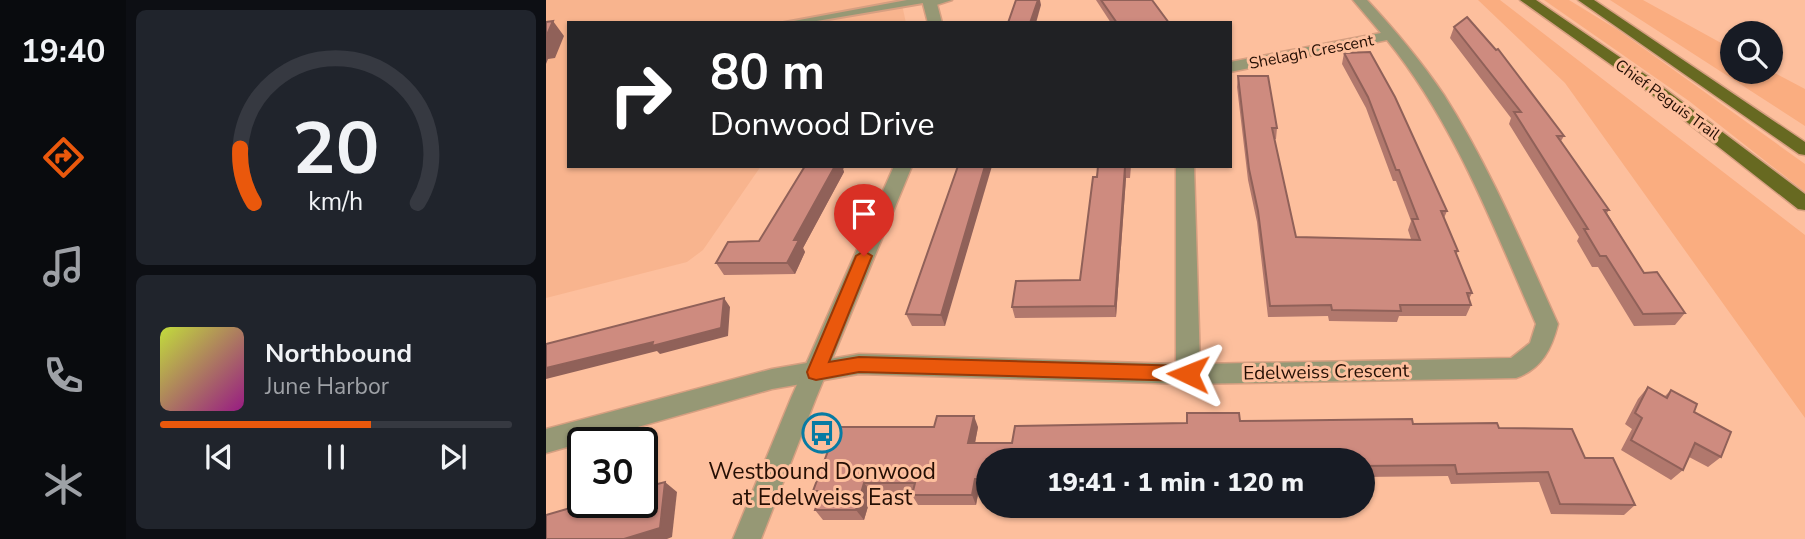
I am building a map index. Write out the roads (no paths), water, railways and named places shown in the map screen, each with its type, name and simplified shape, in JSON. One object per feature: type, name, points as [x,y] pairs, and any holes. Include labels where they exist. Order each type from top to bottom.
[{"type":"main road","name":"Chief Peguis Trail","points":[[1527,0],[1643,80],[1805,204]]},
{"type":"main road","name":"Chief Peguis Trail","points":[[1585,0],[1805,150]]},
{"type":"street","points":[[934,21],[927,1],[946,0]]},
{"type":"street","name":"Edelweiss Crescent","points":[[546,441],[772,379],[859,364],[1188,374],[1516,368],[1540,348],[1547,324],[1445,110],[1391,35],[1360,0]]},
{"type":"street","name":"Shelagh Crescent","points":[[1232,67],[1391,35]]},
{"type":"street","points":[[747,539],[799,406],[902,168]]},
{"type":"street","points":[[1185,168],[1188,374]]},
{"type":"lane","points":[[800,21],[927,1]]},
{"type":"place","name":"Westbound Donwood at Edelweiss East","points":[[822,433]]}]
